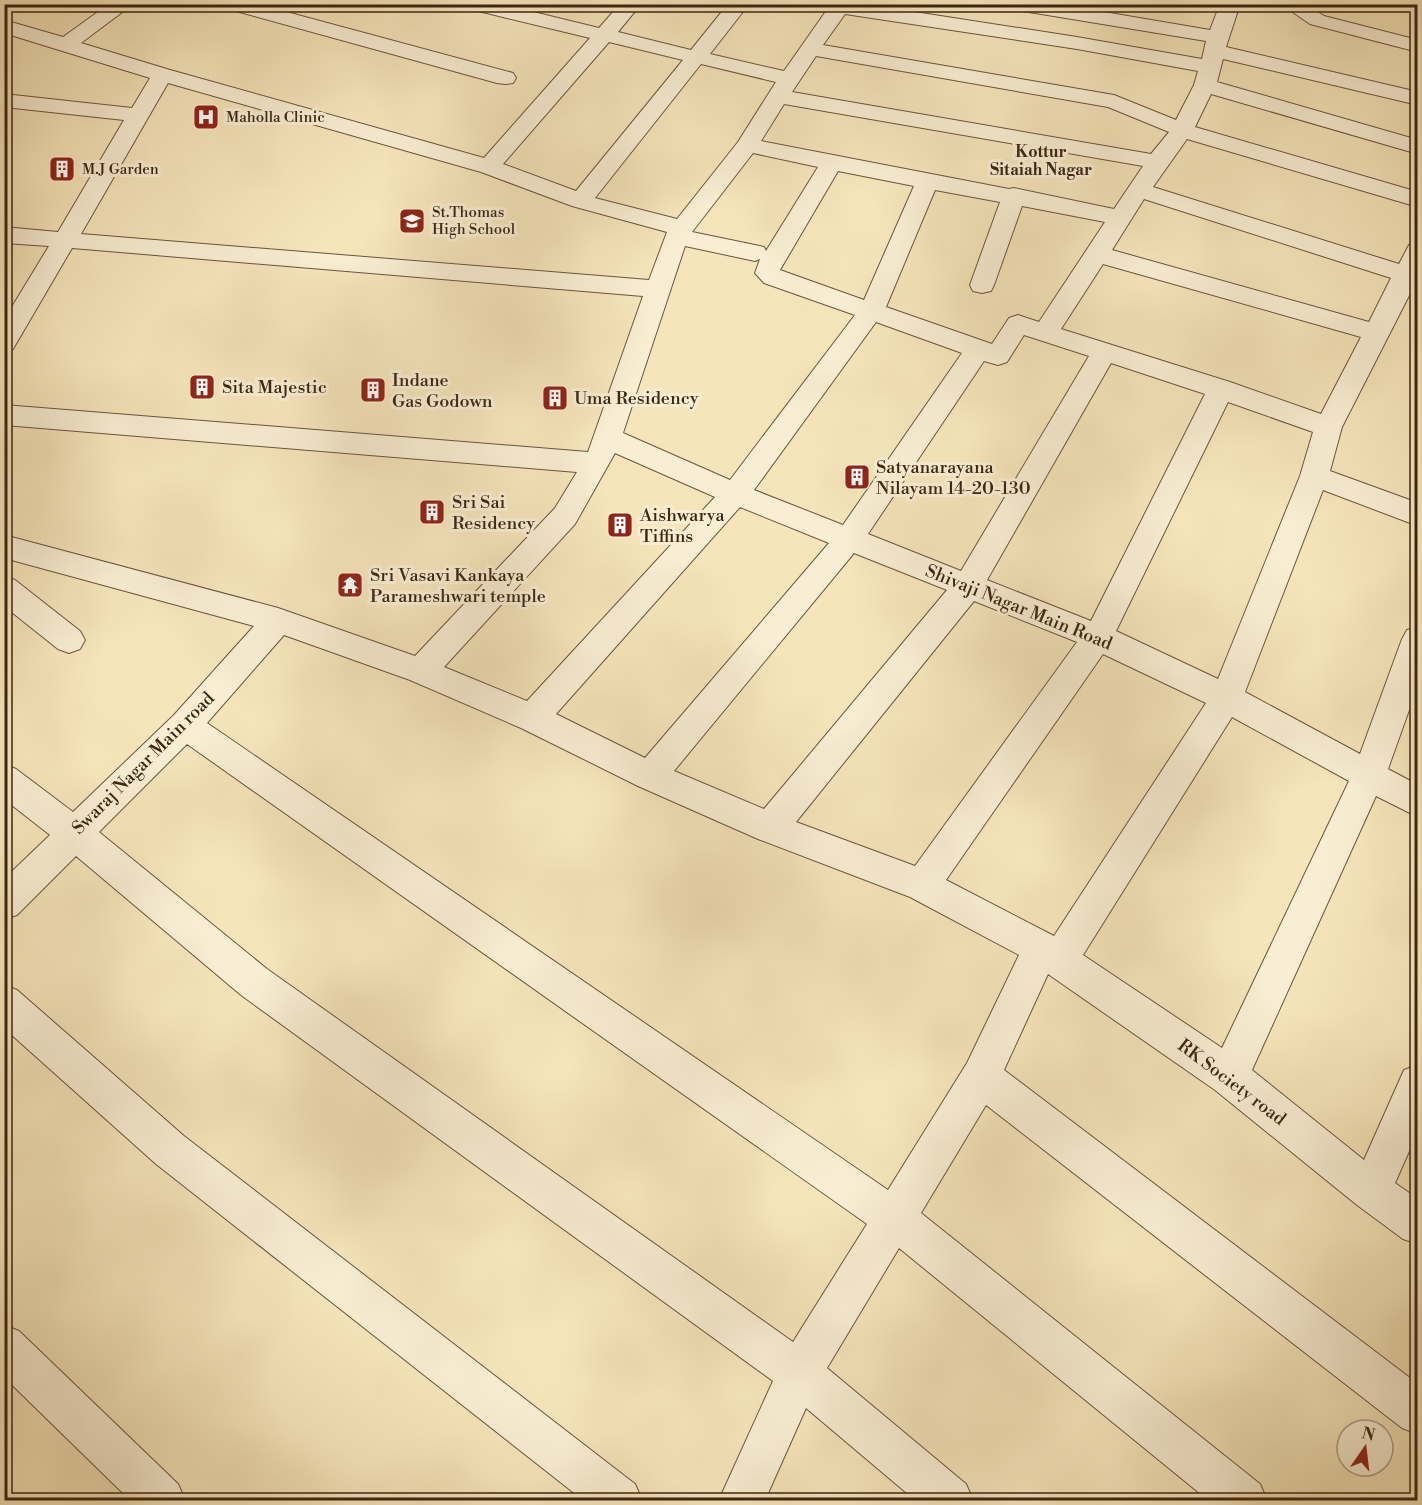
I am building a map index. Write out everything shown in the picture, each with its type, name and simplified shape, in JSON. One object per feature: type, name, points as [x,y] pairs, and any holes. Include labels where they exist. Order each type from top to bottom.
[{"type":"street","points":[[67,44],[123,4]]},
{"type":"street","points":[[232,4],[505,78]]},
{"type":"street","points":[[473,4],[697,57],[783,88],[1157,162]]},
{"type":"street","points":[[489,167],[631,4]]},
{"type":"street","points":[[580,201],[739,4]]},
{"type":"street","points":[[1017,4],[1213,60],[1418,147]]},
{"type":"street","points":[[1045,333],[1138,190],[1182,130],[1213,60],[1230,4]]},
{"type":"street","points":[[1291,4],[1317,20],[1418,46]]},
{"type":"street","points":[[421,671],[565,516],[602,451],[679,232],[747,145],[783,88],[841,6],[1077,43],[1213,60],[1418,99]]},
{"type":"street","points":[[4,26],[162,75],[489,167],[580,201],[755,253]]},
{"type":"street","points":[[810,49],[1114,102],[1182,130],[1418,200]]},
{"type":"street","points":[[4,343],[162,75]]},
{"type":"street","points":[[4,100],[139,115]]},
{"type":"street","points":[[747,145],[831,164],[1014,195],[1121,218]]},
{"type":"street","points":[[831,164],[767,273],[872,310],[977,351],[998,356],[1018,324],[1221,389],[1329,427]]},
{"type":"street","points":[[532,718],[735,494],[872,310],[928,180]]},
{"type":"street","points":[[742,1500],[800,1373],[981,1077],[1050,954],[1227,698],[1314,476],[1329,427],[1412,262],[1138,190]]},
{"type":"street","points":[[981,285],[1014,195]]},
{"type":"street","points":[[4,235],[660,289]]},
{"type":"street","points":[[1097,254],[1375,332]]},
{"type":"street","points":[[650,776],[849,539],[977,351]]},
{"type":"street","points":[[770,828],[968,586],[1104,352]]},
{"type":"street","points":[[922,885],[1098,638],[1221,389]]},
{"type":"street","name":"Shivaji Nagar Main Road","points":[[4,415],[602,451],[735,494],[1098,638],[1227,698],[1418,802]]},
{"type":"street","points":[[1314,476],[1418,515]]},
{"type":"street","name":"RK Society road","points":[[4,546],[278,620],[421,671],[532,718],[650,776],[770,828],[922,885],[1050,954],[1229,1077],[1371,1191],[1418,1224]]},
{"type":"street","points":[[4,588],[69,640]]},
{"type":"street","name":"Swaraj Nagar Main road","points":[[4,903],[185,725],[278,620]]},
{"type":"street","points":[[1229,1077],[1369,774],[1418,639]]},
{"type":"street","points":[[185,725],[894,1218],[1244,1500]]},
{"type":"street","points":[[4,779],[74,833],[254,982],[800,1373],[950,1500]]},
{"type":"street","points":[[4,1003],[170,1150],[619,1500]]},
{"type":"street","points":[[981,1077],[1418,1412]]},
{"type":"street","points":[[1371,1191],[1418,1084]]},
{"type":"street","points":[[4,1346],[162,1500]]},
{"type":"place","name":"Maholla Clinic","points":[[206,117]]},
{"type":"place","name":"M.J Garden","points":[[62,169]]},
{"type":"place","name":"St.Thomas High School","points":[[412,221]]},
{"type":"place","name":"Sita Majestic","points":[[202,387]]},
{"type":"place","name":"Indane Gas Godown","points":[[373,390]]},
{"type":"place","name":"Uma Residency","points":[[555,398]]},
{"type":"place","name":"Satyanarayana Nilayam 14-20-130","points":[[857,477]]},
{"type":"place","name":"Sri Sai Residency","points":[[432,512]]},
{"type":"place","name":"Aishwarya Tiffins","points":[[620,525]]},
{"type":"place","name":"Sri Vasavi Kankaya Parameshwari temple","points":[[350,585]]},
{"type":"district","name":"Kottur Sitaiah Nagar","points":[[1041,160]]}]
